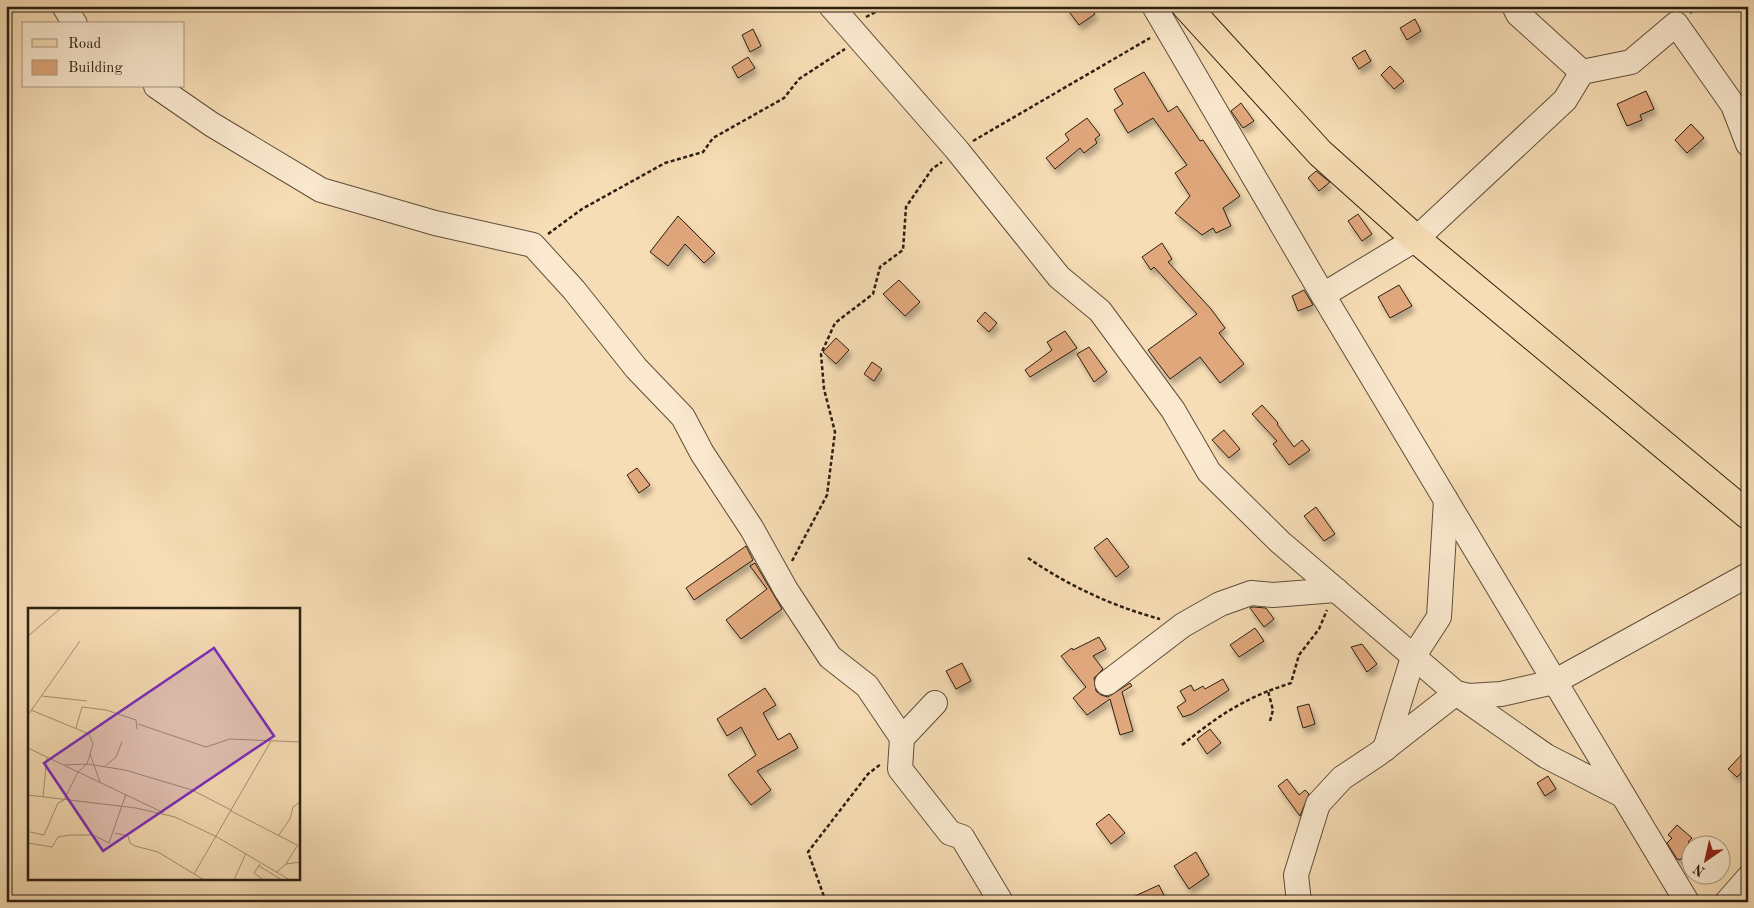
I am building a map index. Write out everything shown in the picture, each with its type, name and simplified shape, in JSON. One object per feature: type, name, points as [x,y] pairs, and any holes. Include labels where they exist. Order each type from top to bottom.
[{"type":"main road","points":[[1190,10],[1320,153],[1416,239],[1748,515]]},
{"type":"street","points":[[64,6],[74,22]]},
{"type":"street","points":[[831,6],[957,150],[1059,277],[1100,311],[1173,410],[1209,472],[1280,542],[1456,693],[1546,756],[1622,795]]},
{"type":"street","points":[[1154,6],[1323,295],[1687,902]]},
{"type":"street","points":[[1514,6],[1518,14],[1582,72]]},
{"type":"street","points":[[1166,28],[1190,10]]},
{"type":"street","points":[[1323,295],[1416,239],[1565,100],[1582,72],[1631,62],[1676,24],[1733,105],[1748,144]]},
{"type":"street","points":[[159,88],[211,124],[321,190],[435,223],[533,245],[574,290],[636,368],[683,418],[702,453],[752,529],[781,582],[830,658],[867,686],[902,743]]},
{"type":"street","points":[[1385,749],[1413,657],[1439,617],[1446,500]]},
{"type":"street","points":[[1456,693],[1469,696],[1501,694],[1554,682],[1748,575]]},
{"type":"street","points":[[1106,683],[1183,625],[1220,604],[1251,593],[1273,595],[1336,590]]},
{"type":"street","points":[[1299,902],[1296,875],[1318,804],[1342,778],[1385,749],[1456,693]]},
{"type":"street","points":[[935,703],[902,743],[900,769],[950,833],[962,837],[1001,902]]},
{"type":"street","points":[[1727,902],[1748,878]]},
{"type":"path","points":[[533,245],[582,209],[665,163],[703,152],[713,138],[784,98],[799,79],[860,38]]},
{"type":"path","points":[[781,582],[827,495],[835,432],[824,390],[821,360]]},
{"type":"path","points":[[1028,558],[1063,582],[1130,611],[1183,625]]},
{"type":"path","points":[[1182,745],[1217,717],[1236,705],[1291,683],[1299,655],[1319,629],[1336,590]]},
{"type":"path","points":[[1268,691],[1273,710],[1270,721]]},
{"type":"path","points":[[826,902],[808,852],[868,774],[902,743]]},
{"type":"building","points":[[1065,6],[1089,6],[1095,14],[1079,25]]},
{"type":"building","points":[[1415,19],[1421,31],[1407,40],[1400,28]]},
{"type":"building","points":[[753,29],[761,46],[750,52],[742,35]]},
{"type":"building","points":[[1365,50],[1371,61],[1359,69],[1352,58]]},
{"type":"building","points":[[748,57],[755,68],[738,78],[732,67]]},
{"type":"building","points":[[1390,66],[1404,81],[1394,89],[1381,75]]},
{"type":"building","points":[[1144,72],[1168,112],[1177,106],[1200,141],[1203,140],[1240,196],[1223,208],[1231,226],[1216,233],[1213,228],[1202,235],[1175,213],[1190,196],[1175,173],[1187,165],[1153,118],[1128,133],[1114,110],[1123,104],[1114,89]]},
{"type":"building","points":[[1646,91],[1654,109],[1640,115],[1642,120],[1627,126],[1617,104]]},
{"type":"building","points":[[1241,103],[1254,121],[1243,128],[1231,111]]},
{"type":"building","points":[[1087,118],[1100,135],[1095,139],[1097,143],[1084,153],[1080,148],[1055,169],[1046,158],[1069,140],[1065,134]]},
{"type":"building","points":[[1691,124],[1704,138],[1687,153],[1675,140]]},
{"type":"building","points":[[1316,171],[1330,182],[1319,191],[1308,178]]},
{"type":"building","points":[[1358,214],[1372,234],[1362,241],[1348,221]]},
{"type":"building","points":[[678,216],[715,253],[704,263],[685,244],[668,266],[650,252]]},
{"type":"building","points":[[1162,243],[1172,259],[1168,262],[1211,309],[1225,328],[1219,333],[1244,364],[1220,383],[1200,357],[1170,379],[1148,350],[1197,314],[1154,267],[1151,270],[1142,257]]},
{"type":"building","points":[[899,280],[920,302],[905,316],[883,294]]},
{"type":"building","points":[[1399,285],[1412,306],[1390,318],[1378,297]]},
{"type":"building","points":[[1304,290],[1313,305],[1298,311],[1292,296]]},
{"type":"building","points":[[985,312],[997,323],[989,332],[977,321]]},
{"type":"building","points":[[1065,331],[1077,348],[1030,377],[1025,370],[1052,350],[1047,342]]},
{"type":"building","points":[[836,338],[849,350],[836,364],[823,352]]},
{"type":"building","points":[[1089,347],[1107,372],[1094,382],[1077,354]]},
{"type":"building","points":[[872,362],[882,369],[874,381],[864,374]]},
{"type":"building","points":[[1262,405],[1278,423],[1294,447],[1302,440],[1310,450],[1289,465],[1273,444],[1277,441],[1252,414]]},
{"type":"building","points":[[1224,430],[1240,449],[1229,458],[1212,440]]},
{"type":"building","points":[[637,468],[650,485],[639,493],[627,475]]},
{"type":"building","points":[[1316,507],[1335,534],[1324,541],[1304,516]]},
{"type":"building","points":[[1107,538],[1129,567],[1116,577],[1094,548]]},
{"type":"building","points":[[746,546],[753,560],[694,600],[686,588]]},
{"type":"building","points":[[755,563],[782,609],[741,639],[726,620],[767,589],[750,566]]},
{"type":"building","points":[[1250,608],[1266,608],[1274,619],[1264,627]]},
{"type":"building","points":[[1255,628],[1264,641],[1239,657],[1230,645]]},
{"type":"building","points":[[1099,637],[1106,649],[1093,656],[1103,669],[1094,678],[1096,691],[1108,697],[1130,683],[1132,686],[1122,692],[1133,731],[1120,735],[1110,699],[1087,715],[1073,698],[1086,687],[1061,656],[1072,648],[1073,650]]},
{"type":"building","points":[[1362,644],[1377,664],[1367,672],[1351,647]]},
{"type":"building","points":[[962,663],[971,681],[956,689],[946,671]]},
{"type":"building","points":[[1223,679],[1229,690],[1192,714],[1183,717],[1177,707],[1186,701],[1180,691],[1191,685],[1194,691],[1203,686],[1205,689]]},
{"type":"building","points":[[765,688],[776,705],[763,713],[778,740],[790,733],[798,748],[757,771],[771,790],[751,805],[728,775],[756,755],[741,727],[727,736],[717,719]]},
{"type":"building","points":[[1309,704],[1315,724],[1303,728],[1297,707]]},
{"type":"building","points":[[1210,729],[1221,743],[1207,754],[1197,739]]},
{"type":"building","points":[[1748,748],[1748,766],[1737,777],[1728,769]]},
{"type":"building","points":[[1548,776],[1556,789],[1545,796],[1537,783]]},
{"type":"building","points":[[1287,779],[1299,795],[1305,790],[1309,794],[1300,816],[1278,786]]},
{"type":"building","points":[[1109,814],[1125,833],[1111,844],[1096,824]]},
{"type":"building","points":[[1677,825],[1690,836],[1682,836],[1682,858],[1680,860],[1677,859],[1667,843],[1672,838],[1668,835]]},
{"type":"building","points":[[1196,852],[1209,875],[1189,889],[1174,866]]},
{"type":"building","points":[[1159,885],[1167,902],[1122,902]]}]
